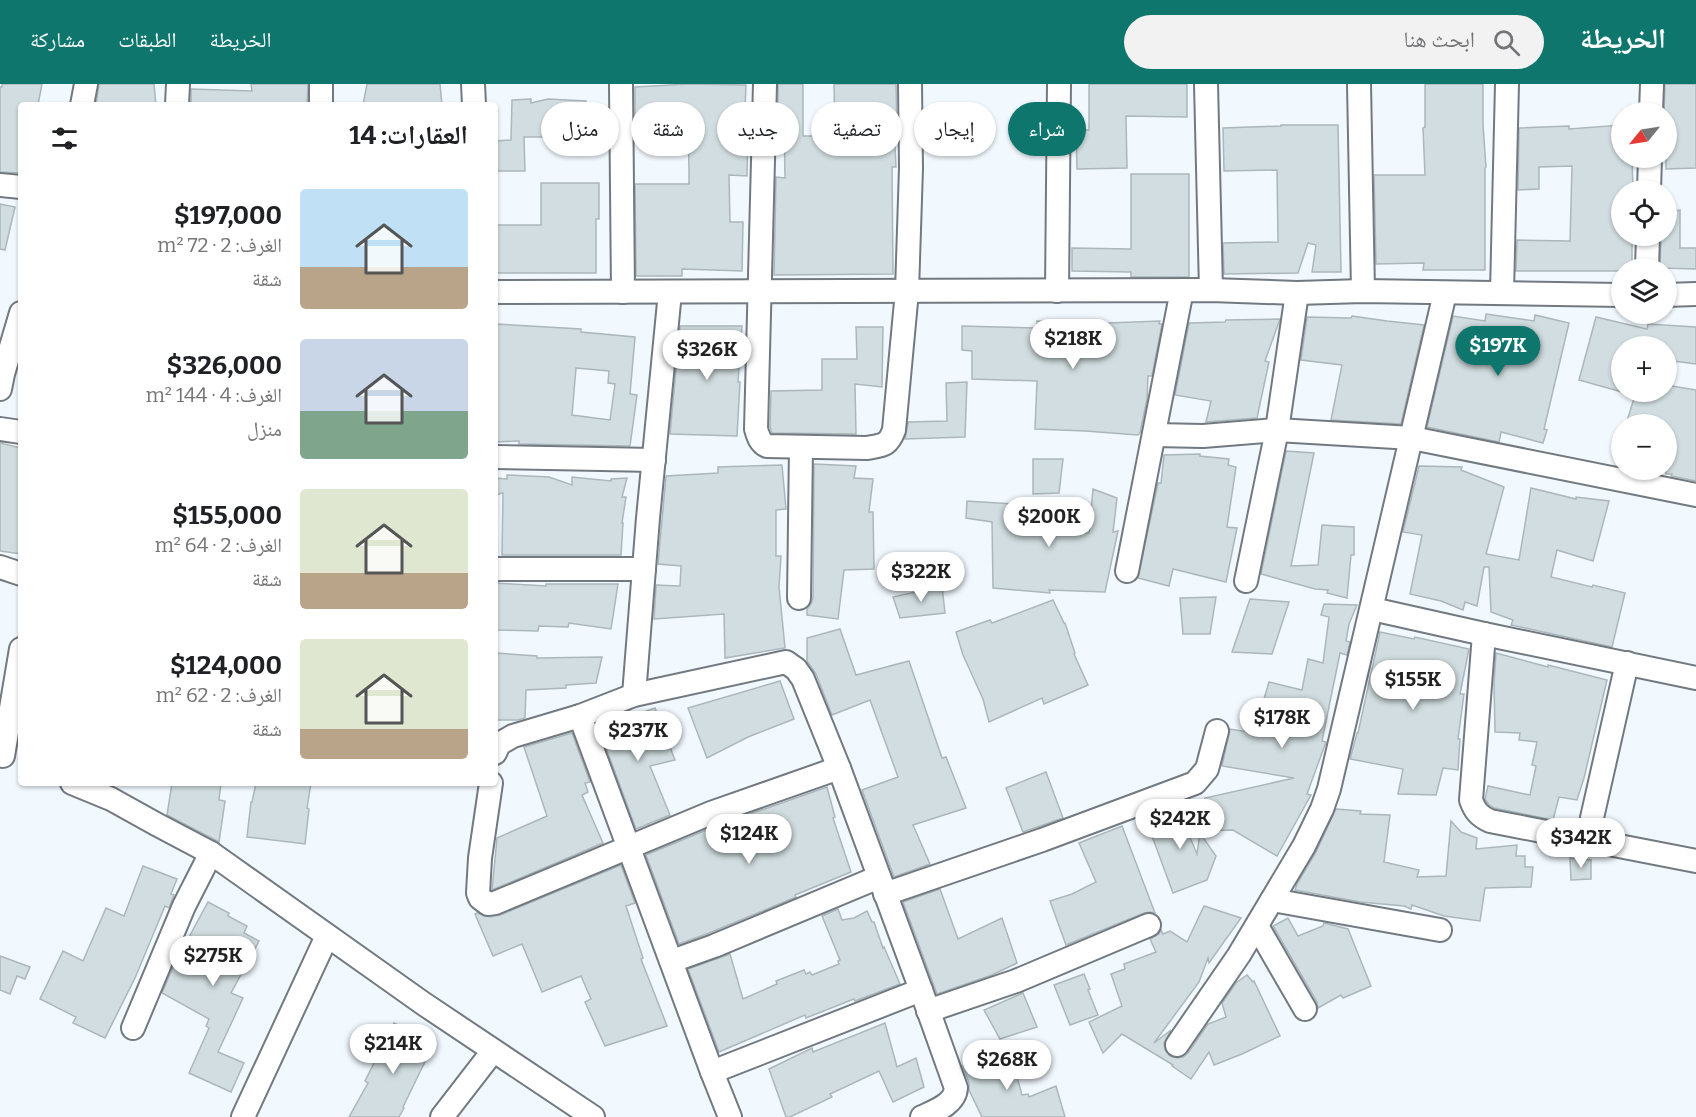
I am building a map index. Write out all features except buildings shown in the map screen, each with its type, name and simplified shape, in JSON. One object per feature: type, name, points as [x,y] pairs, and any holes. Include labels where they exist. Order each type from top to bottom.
[{"type":"street","points":[[83,102],[86,84]]},
{"type":"street","points":[[177,102],[178,84]]},
{"type":"street","points":[[321,84],[321,102]]},
{"type":"street","points":[[473,84],[474,102]]},
{"type":"street","points":[[621,84],[623,292]]},
{"type":"street","points":[[765,84],[756,429],[759,440],[767,446],[867,448],[883,446],[891,438],[894,429],[907,291],[911,168],[910,84]]},
{"type":"street","points":[[1057,291],[1059,84]]},
{"type":"street","points":[[1206,84],[1211,290]]},
{"type":"street","points":[[1359,84],[1363,291]]},
{"type":"street","points":[[1502,292],[1507,84]]},
{"type":"street","points":[[1651,102],[1652,84]]},
{"type":"street","points":[[0,184],[18,187]]},
{"type":"street","points":[[1127,571],[1182,290]]},
{"type":"street","points":[[498,292],[1211,290],[1298,293],[1363,291],[1611,295]]},
{"type":"street","points":[[634,695],[670,292]]},
{"type":"street","points":[[1246,580],[1277,430],[1298,293]]},
{"type":"street","points":[[1177,1045],[1239,956],[1304,846],[1322,809],[1329,789],[1372,609],[1445,293]]},
{"type":"street","points":[[1677,295],[1696,294]]},
{"type":"street","points":[[0,389],[18,323]]},
{"type":"street","points":[[0,429],[18,432]]},
{"type":"street","points":[[1154,435],[1203,436],[1277,430],[1412,438],[1696,495]]},
{"type":"street","points":[[799,598],[801,447]]},
{"type":"street","points":[[498,457],[654,460]]},
{"type":"street","points":[[0,567],[18,573]]},
{"type":"street","points":[[498,569],[644,569]]},
{"type":"street","points":[[1372,609],[1696,678]]},
{"type":"street","points":[[1484,634],[1471,800],[1475,811],[1481,818],[1696,861]]},
{"type":"street","points":[[498,746],[513,736],[580,716],[634,695],[786,662],[796,669],[803,679],[839,768],[925,1000],[956,1092],[951,1101],[922,1117]]},
{"type":"street","points":[[1587,840],[1627,663]]},
{"type":"street","points":[[8,758],[18,674]]},
{"type":"street","points":[[580,716],[730,1117]]},
{"type":"street","points":[[672,961],[882,885],[1042,840],[1195,783],[1207,770],[1217,731]]},
{"type":"street","points":[[490,786],[478,893],[484,903],[488,904],[711,813],[839,768]]},
{"type":"street","points":[[87,786],[113,791],[156,825],[211,853],[493,1051],[593,1117]]},
{"type":"street","points":[[133,1028],[184,906],[211,853]]},
{"type":"street","points":[[1272,900],[1440,930]]},
{"type":"street","points":[[712,1072],[925,1000],[1016,981],[1149,925]]},
{"type":"street","points":[[1257,926],[1305,1009]]},
{"type":"street","points":[[243,1117],[327,936]]},
{"type":"street","points":[[442,1117],[493,1051]]}]
